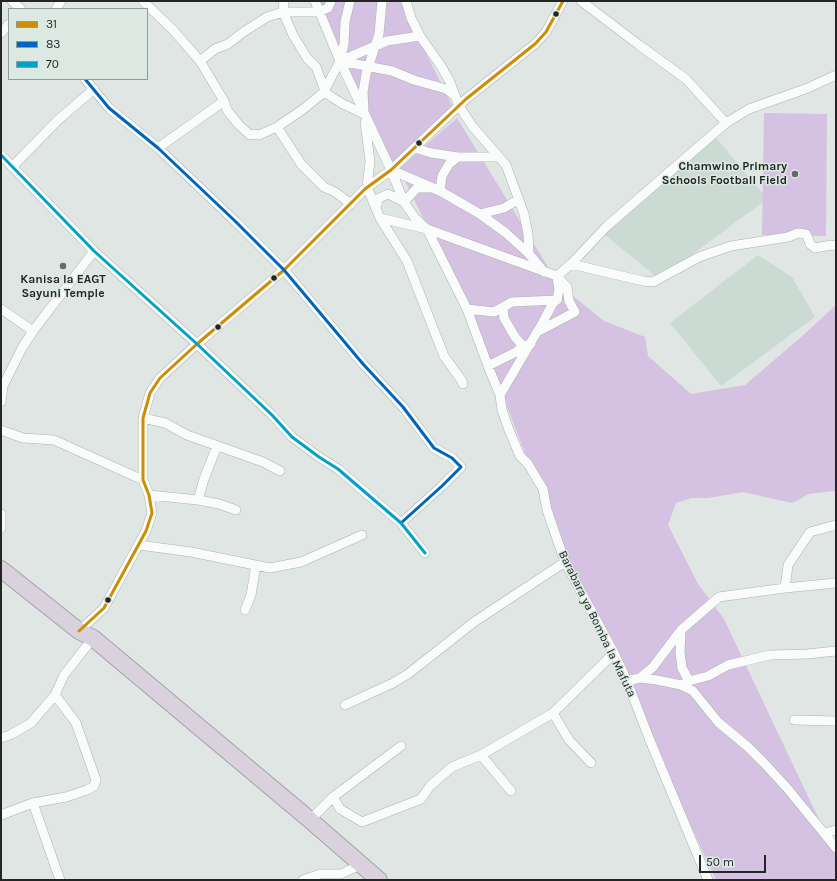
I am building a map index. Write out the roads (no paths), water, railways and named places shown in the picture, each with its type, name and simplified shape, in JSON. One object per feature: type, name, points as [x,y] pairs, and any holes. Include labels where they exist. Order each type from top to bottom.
[{"type":"highway","points":[[1,569],[86,634],[310,820],[379,880]]},
{"type":"street","points":[[12,1],[20,8]]},
{"type":"street","points":[[143,1],[173,30],[200,61],[224,101],[227,110],[238,124],[250,134],[259,135],[277,127],[325,91],[340,62],[344,44],[345,22],[350,1]]},
{"type":"street","points":[[283,1],[283,12],[296,41],[307,58],[316,67],[325,91],[343,104],[364,114]]},
{"type":"street","name":"Barabara ya Bomba la Mafuta","points":[[315,1],[340,62],[391,170],[404,202],[415,218],[427,230],[467,309],[500,394],[502,410],[520,456],[528,464],[543,489],[547,510],[565,562],[614,653],[627,681],[648,738],[708,880]]},
{"type":"street","points":[[200,61],[215,49],[228,44],[242,33],[268,17],[283,12],[319,12],[328,8],[331,1]]},
{"type":"street","points":[[382,1],[379,34],[368,66],[364,92],[364,114],[370,161],[367,187],[380,218],[407,261],[444,356],[463,384]]},
{"type":"street","points":[[406,1],[411,18],[420,36],[442,66],[450,82],[458,106],[473,127],[506,165],[519,199],[528,234],[529,254]]},
{"type":"street","points":[[1,738],[10,735],[31,723],[55,695],[86,634],[104,608],[146,531],[152,513],[149,495],[143,480],[143,418],[150,393],[160,378],[197,344],[284,270],[367,187],[391,170],[458,106],[535,44],[546,32],[563,1]]},
{"type":"street","points":[[581,1],[686,79],[726,123]]},
{"type":"street","points":[[1,33],[8,25]]},
{"type":"street","points":[[340,62],[388,41],[420,36]]},
{"type":"street","points":[[340,62],[392,71],[414,80],[446,89],[454,95]]},
{"type":"street","points":[[316,67],[348,79]]},
{"type":"street","points":[[557,276],[571,264],[608,226],[726,123],[749,110],[808,88],[836,75]]},
{"type":"street","points":[[86,80],[109,108],[158,148],[235,220],[284,270],[363,364],[403,407],[434,448],[452,458],[460,467],[442,486],[401,523]]},
{"type":"street","points":[[12,167],[58,120],[94,89]]},
{"type":"street","points":[[158,148],[224,101]]},
{"type":"street","points":[[277,127],[301,164],[324,187],[335,192],[351,204]]},
{"type":"street","points":[[415,148],[431,154],[458,157],[499,157]]},
{"type":"street","points":[[1,155],[94,251],[197,344],[272,415],[292,437],[338,469],[401,523],[425,553]]},
{"type":"street","points":[[436,190],[449,164],[458,157]]},
{"type":"street","points":[[391,170],[436,190],[480,214],[506,232],[529,254],[544,272]]},
{"type":"street","points":[[376,207],[380,198],[388,194],[404,202],[417,188],[436,190]]},
{"type":"street","points":[[480,214],[504,208],[519,199]]},
{"type":"street","points":[[380,218],[427,230],[557,276],[567,287],[569,301],[574,312],[537,332]]},
{"type":"street","points":[[571,264],[653,282],[700,257],[731,246],[788,237],[798,233],[806,234],[810,244],[815,248],[831,245],[836,246]]},
{"type":"street","points":[[507,259],[518,251],[517,243]]},
{"type":"street","points":[[1,402],[2,386],[33,330],[94,251]]},
{"type":"street","points":[[500,394],[527,345],[537,332],[553,303],[557,300],[559,290],[557,276]]},
{"type":"street","points":[[467,309],[494,312],[512,302],[557,300]]},
{"type":"street","points":[[503,307],[504,318],[516,337],[527,345]]},
{"type":"street","points":[[1,309],[33,330]]},
{"type":"street","points":[[488,366],[527,345]]},
{"type":"street","points":[[143,418],[165,423],[187,435],[263,462],[280,471]]},
{"type":"street","points":[[1,430],[23,438],[54,440],[143,480]]},
{"type":"street","points":[[198,500],[216,446]]},
{"type":"street","points":[[149,495],[198,500],[219,504],[236,510]]},
{"type":"street","points":[[1,514],[1,528]]},
{"type":"street","points":[[785,588],[788,565],[810,532],[836,525]]},
{"type":"street","points":[[139,545],[191,552],[270,568],[301,562],[362,535]]},
{"type":"street","points":[[345,705],[393,683],[408,674],[474,622],[565,562]]},
{"type":"street","points":[[245,610],[251,595],[256,565]]},
{"type":"street","points":[[640,678],[653,667],[680,630],[718,597],[836,583]]},
{"type":"street","points":[[680,630],[680,652],[685,683],[718,722],[764,762],[836,848]]},
{"type":"street","points":[[627,681],[640,678],[685,683],[708,676],[728,665],[770,655],[807,654],[836,651]]},
{"type":"street","points":[[333,797],[340,809],[362,822],[421,799],[430,786],[452,767],[481,755],[553,713],[614,653]]},
{"type":"street","points":[[1,815],[33,803],[66,797],[94,786],[96,780],[76,723],[55,695]]},
{"type":"street","points":[[553,713],[569,740],[591,763]]},
{"type":"street","points":[[794,720],[836,721]]},
{"type":"street","points":[[310,820],[333,797],[401,746]]},
{"type":"street","points":[[481,755],[511,791]]},
{"type":"street","points":[[33,803],[60,880]]},
{"type":"street","points":[[824,833],[836,830]]},
{"type":"street","points":[[303,880],[320,874],[340,874],[362,864]]},
{"type":"place","name":"Chamwino Primary Schools Football Field","points":[[795,174]]},
{"type":"place","name":"Kanisa la EAGT Sayuni Temple","points":[[63,266]]}]
